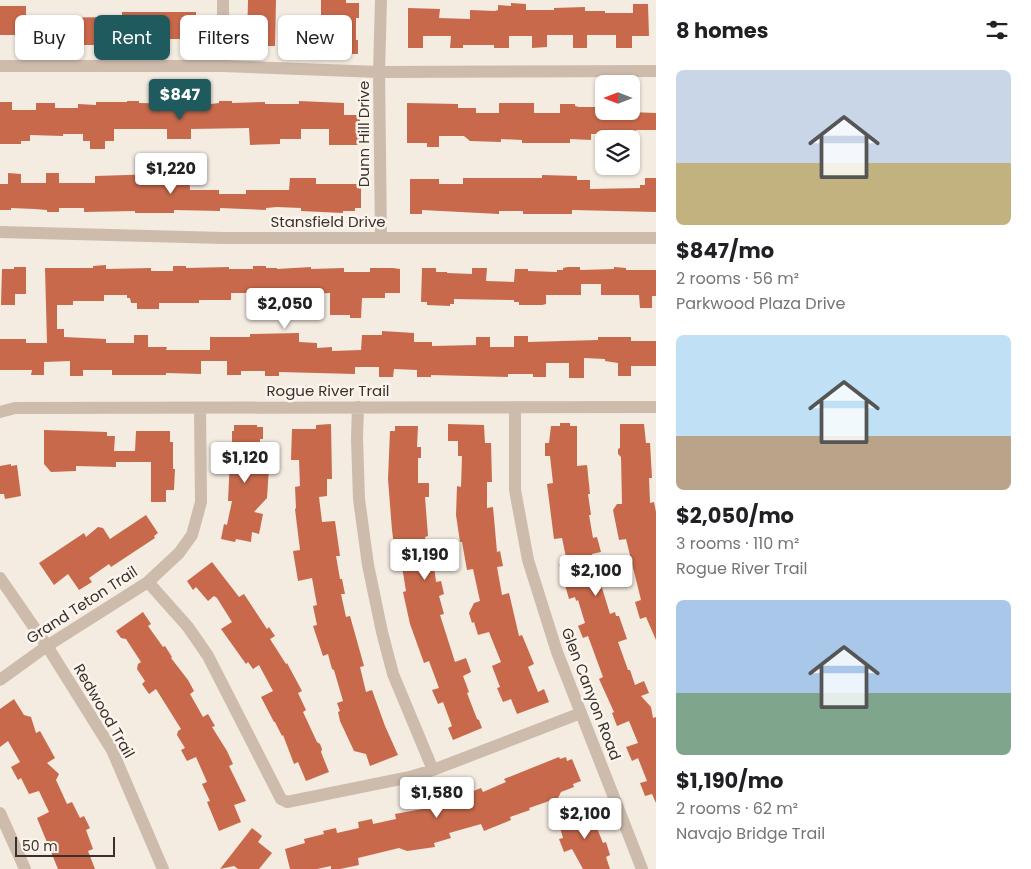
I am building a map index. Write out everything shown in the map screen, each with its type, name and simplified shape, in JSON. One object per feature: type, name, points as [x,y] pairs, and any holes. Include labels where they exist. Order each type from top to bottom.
[{"type":"street","points":[[223,0],[223,66]]},
{"type":"street","name":"Dunn Hill Drive","points":[[381,0],[381,238]]},
{"type":"street","points":[[0,66],[223,66],[380,72],[656,71]]},
{"type":"street","name":"Stansfield Drive","points":[[0,232],[223,238],[656,238]]},
{"type":"street","points":[[358,407],[358,499],[368,565],[393,674],[433,770]]},
{"type":"street","name":"Glen Canyon Road","points":[[514,407],[515,490],[528,560],[557,652],[642,869]]},
{"type":"street","name":"Rogue River Trail","points":[[0,412],[15,408],[656,407]]},
{"type":"street","name":"Grand Teton Trail","points":[[0,680],[47,646],[148,582],[178,553],[192,534],[201,502],[200,408]]},
{"type":"street","name":"Redwood Trail","points":[[0,578],[47,646],[112,750],[163,869]]},
{"type":"street","points":[[148,582],[188,627],[208,656],[281,799],[287,802],[410,777],[433,770],[581,713]]},
{"type":"street","points":[[0,813],[25,869]]},
{"type":"building","points":[[248,0],[276,0],[275,46],[268,46],[268,15],[248,15]]},
{"type":"building","points":[[321,0],[346,0],[346,3],[359,3],[359,18],[356,18],[358,54],[352,54],[352,15],[321,15]]},
{"type":"building","points":[[511,3],[526,4],[526,10],[585,7],[585,11],[605,11],[605,13],[633,13],[633,4],[648,4],[649,36],[632,36],[632,48],[616,48],[616,35],[587,35],[587,48],[573,48],[573,35],[547,35],[547,47],[532,48],[532,36],[509,36],[509,48],[494,48],[494,45],[463,45],[463,48],[450,48],[451,36],[423,36],[423,48],[408,48],[408,8],[440,9],[439,18],[470,19],[470,10],[495,11],[498,10],[498,5],[511,6]]},
{"type":"building","points":[[0,6],[26,6],[26,15],[15,15],[15,35],[0,35]]},
{"type":"building","points":[[122,12],[196,12],[196,15],[180,15],[180,39],[170,39],[170,15],[122,15]]},
{"type":"building","points":[[84,17],[94,17],[94,45],[84,45]]},
{"type":"building","points":[[127,101],[187,104],[211,104],[219,103],[219,101],[232,101],[232,103],[265,102],[265,104],[299,104],[299,101],[344,103],[344,115],[360,115],[360,145],[329,145],[329,129],[301,129],[301,139],[280,139],[280,144],[250,145],[249,128],[191,129],[191,139],[167,139],[167,129],[114,129],[114,141],[105,141],[105,149],[90,149],[90,141],[83,141],[83,134],[63,134],[63,136],[30,135],[30,141],[21,141],[21,144],[0,144],[0,102],[12,102],[12,110],[36,110],[36,103],[55,103],[55,108],[78,108],[78,104],[96,105],[96,102]]},
{"type":"building","points":[[407,103],[458,104],[458,108],[476,108],[476,113],[499,113],[499,103],[534,103],[534,113],[560,113],[560,104],[575,104],[575,106],[579,107],[595,107],[595,120],[640,120],[640,112],[656,113],[656,130],[595,130],[595,134],[591,134],[591,140],[570,139],[570,143],[522,143],[522,140],[501,139],[501,142],[470,141],[464,136],[439,136],[439,147],[427,147],[427,143],[407,143]]},
{"type":"building","points":[[189,170],[190,190],[219,190],[219,194],[246,194],[246,190],[289,190],[290,178],[316,178],[316,184],[361,184],[361,208],[355,208],[355,211],[343,211],[343,213],[301,211],[301,208],[277,207],[266,208],[266,210],[220,208],[220,211],[174,210],[174,213],[135,213],[135,211],[84,212],[84,208],[59,208],[59,212],[11,208],[11,210],[0,210],[0,184],[8,184],[8,173],[21,174],[21,183],[46,183],[46,173],[59,173],[59,183],[95,183],[95,176],[159,174],[159,171]]},
{"type":"building","points":[[542,175],[577,176],[577,180],[590,180],[590,189],[640,188],[640,185],[645,185],[645,178],[656,178],[656,212],[572,210],[572,214],[523,214],[523,211],[499,211],[499,214],[422,210],[422,214],[410,214],[410,179],[439,179],[439,184],[463,184],[463,178],[542,178]]},
{"type":"building","points":[[106,265],[106,269],[151,268],[151,271],[173,271],[173,266],[186,266],[186,268],[229,267],[229,269],[253,269],[253,266],[266,266],[266,268],[277,269],[344,268],[344,272],[370,272],[370,268],[393,268],[400,269],[400,293],[385,293],[385,298],[362,298],[361,318],[350,318],[350,315],[330,315],[330,293],[253,296],[253,293],[231,293],[231,300],[199,300],[199,303],[159,303],[159,309],[137,309],[137,303],[131,303],[127,295],[104,295],[104,301],[73,301],[73,305],[57,305],[57,329],[64,329],[64,337],[106,339],[106,343],[134,343],[134,335],[148,335],[148,347],[167,347],[166,350],[210,350],[210,337],[250,337],[250,334],[299,333],[299,342],[317,343],[317,348],[332,347],[332,351],[361,350],[362,335],[382,335],[382,331],[414,333],[414,342],[432,342],[432,346],[476,345],[476,337],[490,337],[490,347],[514,347],[514,336],[528,336],[528,342],[598,340],[598,337],[631,337],[631,341],[656,341],[656,366],[631,366],[631,376],[618,376],[618,363],[605,361],[605,359],[584,358],[584,378],[569,378],[569,363],[546,363],[546,377],[533,377],[533,374],[508,374],[508,377],[431,375],[431,377],[417,377],[417,370],[394,369],[393,377],[379,377],[379,367],[355,367],[355,374],[279,372],[279,376],[265,376],[265,371],[241,371],[241,375],[227,375],[227,361],[201,361],[201,374],[112,375],[112,370],[83,370],[83,376],[70,376],[70,361],[44,362],[44,375],[31,375],[32,370],[0,370],[0,339],[26,339],[26,343],[47,343],[45,268],[93,268],[93,266]]},
{"type":"building","points":[[14,267],[26,267],[26,294],[15,294],[15,305],[1,305],[2,269],[14,269]]},
{"type":"building","points":[[580,267],[580,270],[614,269],[614,267],[626,268],[626,270],[656,270],[656,296],[652,296],[652,308],[640,308],[639,295],[601,295],[601,284],[581,284],[581,295],[546,295],[546,304],[542,305],[519,305],[519,302],[514,302],[514,300],[454,299],[454,304],[450,304],[450,306],[427,305],[427,302],[421,302],[422,268],[436,268],[436,272],[472,274],[472,268],[487,268],[486,281],[514,282],[515,269],[557,272],[557,270],[563,270],[563,268]]},
{"type":"building","points":[[560,423],[570,423],[570,426],[577,426],[577,466],[587,465],[591,515],[589,515],[593,538],[597,537],[601,552],[592,554],[597,576],[610,614],[615,612],[616,616],[619,616],[627,639],[618,642],[628,670],[630,670],[635,685],[644,681],[649,693],[641,696],[651,707],[653,718],[656,717],[656,803],[652,794],[645,796],[640,783],[647,781],[638,758],[632,761],[626,747],[638,743],[629,721],[617,726],[612,713],[614,712],[599,679],[603,677],[588,636],[583,638],[578,626],[585,623],[578,600],[576,601],[575,597],[569,599],[559,564],[567,562],[562,538],[554,539],[547,484],[553,483],[550,456],[545,456],[545,443],[549,443],[551,426],[560,426]]},
{"type":"building","points":[[331,424],[332,479],[327,479],[327,496],[319,497],[322,522],[335,521],[340,556],[336,556],[345,594],[341,594],[346,617],[350,616],[364,666],[360,667],[366,692],[372,690],[398,755],[370,766],[366,754],[354,751],[340,721],[338,712],[340,711],[337,703],[343,701],[328,654],[323,656],[313,626],[317,625],[313,606],[317,605],[312,578],[298,581],[293,551],[300,550],[295,509],[295,487],[300,486],[299,460],[291,460],[292,429],[316,429],[316,425]]},
{"type":"building","points":[[448,424],[484,425],[485,443],[491,443],[492,482],[487,482],[487,508],[493,507],[497,552],[500,551],[503,566],[497,567],[502,595],[509,593],[519,636],[522,635],[534,664],[528,667],[538,692],[544,689],[549,702],[517,714],[511,699],[503,702],[497,688],[500,687],[492,666],[501,662],[489,632],[478,635],[469,613],[474,603],[480,601],[473,569],[467,570],[462,542],[460,542],[456,515],[457,486],[461,487],[462,456],[458,456],[458,441],[448,441]]},
{"type":"building","points":[[620,424],[644,424],[646,443],[650,443],[652,478],[649,478],[650,503],[654,502],[656,512],[656,640],[646,617],[640,619],[635,602],[641,600],[626,539],[619,540],[613,510],[617,504],[622,504],[621,457],[618,454],[618,449],[620,448]]},
{"type":"building","points":[[234,425],[257,425],[257,427],[263,427],[263,439],[260,439],[260,455],[251,469],[269,470],[267,498],[254,512],[263,514],[259,534],[252,532],[251,542],[236,539],[235,542],[221,539],[224,524],[227,525],[232,501],[228,501],[230,459],[228,459],[228,445],[232,445]]},
{"type":"building","points":[[395,426],[418,426],[417,447],[421,447],[421,458],[418,458],[418,483],[429,483],[429,497],[425,497],[428,536],[425,537],[427,552],[417,568],[434,566],[436,582],[441,581],[444,594],[439,596],[444,614],[440,615],[455,662],[466,658],[471,672],[463,676],[469,692],[467,693],[482,728],[453,740],[448,728],[452,726],[443,702],[438,704],[432,690],[439,688],[429,661],[424,663],[410,624],[403,592],[406,591],[401,560],[396,561],[388,479],[390,431],[395,431]]},
{"type":"building","points":[[44,430],[107,432],[107,436],[115,436],[114,451],[135,451],[136,431],[170,431],[170,442],[173,442],[173,469],[175,469],[174,490],[166,490],[166,502],[151,502],[151,462],[116,462],[116,467],[76,466],[76,471],[51,472],[44,464]]},
{"type":"building","points":[[11,464],[11,466],[17,465],[21,496],[5,499],[4,494],[0,494],[0,466]]},
{"type":"building","points":[[146,515],[158,533],[154,536],[155,538],[111,567],[109,564],[89,578],[92,582],[79,590],[68,574],[54,585],[39,563],[84,533],[86,537],[98,527],[103,528],[110,539]]},
{"type":"building","points":[[212,562],[239,597],[244,594],[267,629],[269,627],[275,636],[270,639],[287,663],[302,691],[298,693],[306,710],[303,712],[317,742],[320,744],[329,772],[306,781],[298,762],[294,764],[283,735],[261,697],[273,691],[259,665],[253,669],[248,662],[246,664],[221,629],[232,622],[217,598],[214,596],[208,601],[196,587],[193,590],[187,581]]},
{"type":"building","points":[[143,612],[151,624],[148,626],[163,647],[165,646],[171,658],[188,680],[194,691],[190,694],[203,717],[208,714],[215,726],[212,727],[233,764],[229,766],[246,801],[234,805],[241,822],[219,831],[207,802],[210,801],[202,784],[207,782],[196,757],[187,761],[181,750],[185,748],[177,735],[181,729],[156,689],[149,694],[142,684],[145,681],[137,669],[138,664],[141,662],[126,639],[121,638],[116,631]]},
{"type":"building","points":[[14,699],[24,715],[31,717],[36,733],[40,731],[55,758],[47,763],[59,774],[56,780],[67,804],[72,802],[80,818],[84,816],[90,828],[86,830],[93,849],[88,851],[95,869],[58,869],[37,818],[49,812],[39,791],[29,794],[21,778],[18,780],[11,767],[20,762],[8,741],[0,747],[0,709]]},
{"type":"building","points":[[559,757],[560,759],[566,757],[567,761],[572,759],[581,781],[573,784],[574,787],[561,792],[558,798],[529,808],[530,810],[510,817],[511,820],[484,831],[481,824],[449,833],[451,838],[434,843],[435,847],[407,851],[399,848],[358,858],[359,865],[340,869],[331,869],[331,866],[317,869],[290,869],[285,849],[305,843],[304,839],[324,834],[323,831],[336,828],[337,833],[359,828],[358,822],[372,819],[373,824],[396,819],[395,814],[433,807],[432,805],[469,794],[481,788],[483,792],[506,782],[504,779]]},
{"type":"building","points":[[591,808],[603,843],[606,842],[610,855],[606,857],[610,869],[583,869],[572,849],[564,852],[559,839],[563,838],[559,824],[560,820]]},
{"type":"building","points":[[252,828],[262,836],[258,842],[272,853],[259,869],[238,869],[234,866],[220,869]]}]
